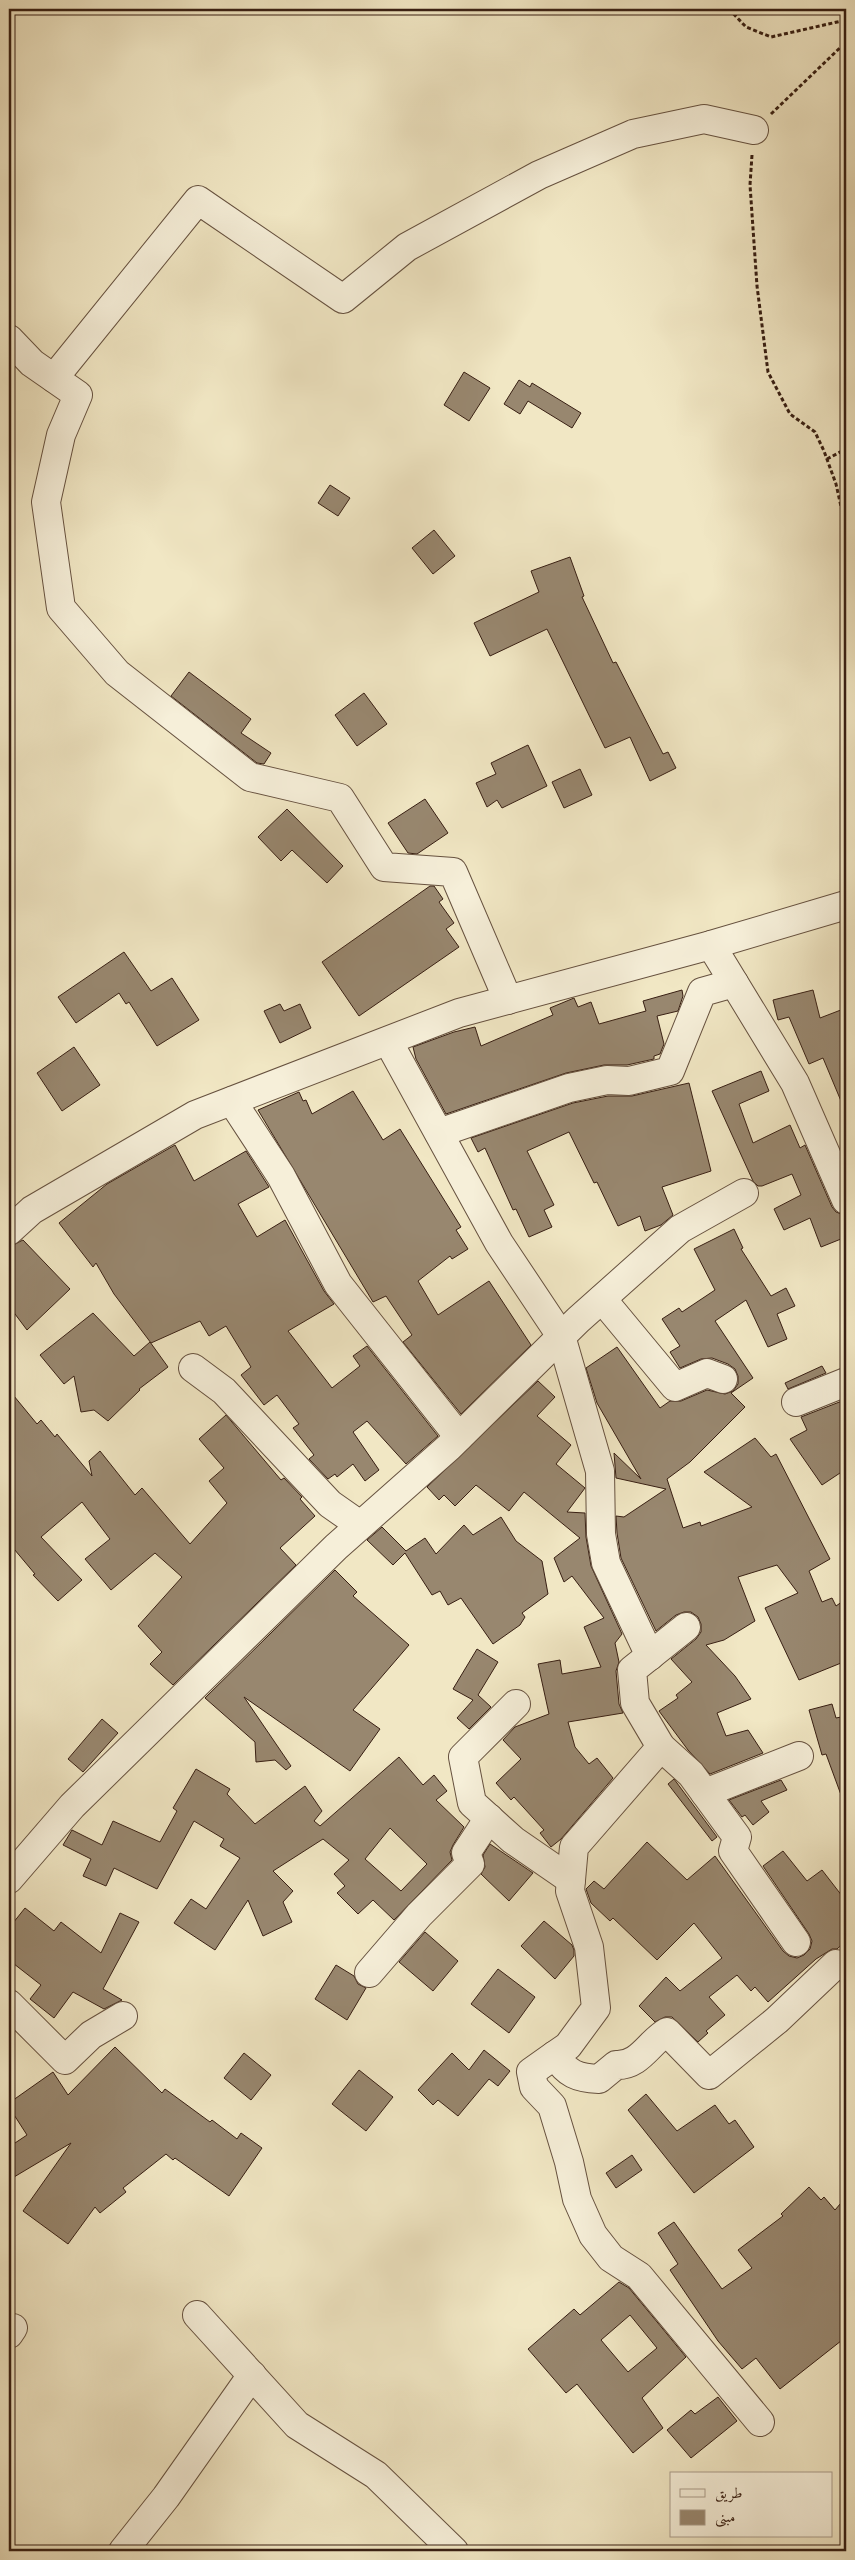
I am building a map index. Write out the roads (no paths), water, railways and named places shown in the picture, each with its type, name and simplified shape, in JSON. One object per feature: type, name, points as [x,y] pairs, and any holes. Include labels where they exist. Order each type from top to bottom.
[{"type":"street","points":[[54,378],[198,200],[343,299],[407,247],[539,175],[633,134],[704,119],[754,130]]},
{"type":"street","points":[[9,340],[32,363],[78,395],[61,435],[46,502],[61,608],[117,673],[167,715],[250,777],[340,798],[384,867],[454,872],[508,1000]]},
{"type":"street","points":[[9,1231],[40,1205],[194,1115],[459,1013],[711,945],[846,904]]},
{"type":"street","points":[[711,945],[795,1083],[846,1200]]},
{"type":"street","points":[[439,1132],[569,1088],[607,1080],[629,1081],[670,1071],[702,992],[734,983]]},
{"type":"street","points":[[388,1040],[500,1243],[561,1336],[600,1471],[601,1534],[606,1563],[650,1656]]},
{"type":"street","points":[[232,1101],[281,1176],[338,1284],[459,1437]]},
{"type":"street","points":[[9,1879],[72,1806],[360,1526],[459,1437],[561,1336],[680,1229],[744,1193]]},
{"type":"street","points":[[602,1299],[675,1387],[707,1373],[724,1379]]},
{"type":"street","points":[[193,1368],[224,1391],[330,1504],[360,1526]]},
{"type":"street","points":[[796,1402],[846,1382]]},
{"type":"street","points":[[686,1628],[632,1670],[635,1703],[661,1747],[691,1774],[737,1837],[733,1851],[796,1942]]},
{"type":"street","points":[[516,1704],[464,1757],[472,1803],[514,1840],[571,1880]]},
{"type":"street","points":[[661,1747],[574,1847],[570,1891],[589,1947],[596,2008],[568,2046],[531,2072],[534,2087],[552,2106],[569,2162],[577,2199],[593,2235],[610,2258],[639,2276],[760,2422]]},
{"type":"street","points":[[705,1793],[799,1756]]},
{"type":"street","points":[[369,1973],[419,1915],[470,1864],[466,1853],[489,1818]]},
{"type":"street","points":[[555,2055],[564,2068],[583,2078],[599,2079],[616,2065],[625,2066],[649,2050],[667,2032],[709,2075],[777,2020],[836,1964],[846,1967]]},
{"type":"street","points":[[9,2004],[65,2060],[91,2035],[123,2016]]},
{"type":"street","points":[[197,2315],[297,2425],[376,2475],[454,2551]]},
{"type":"street","points":[[124,2551],[166,2497],[252,2375]]}]
